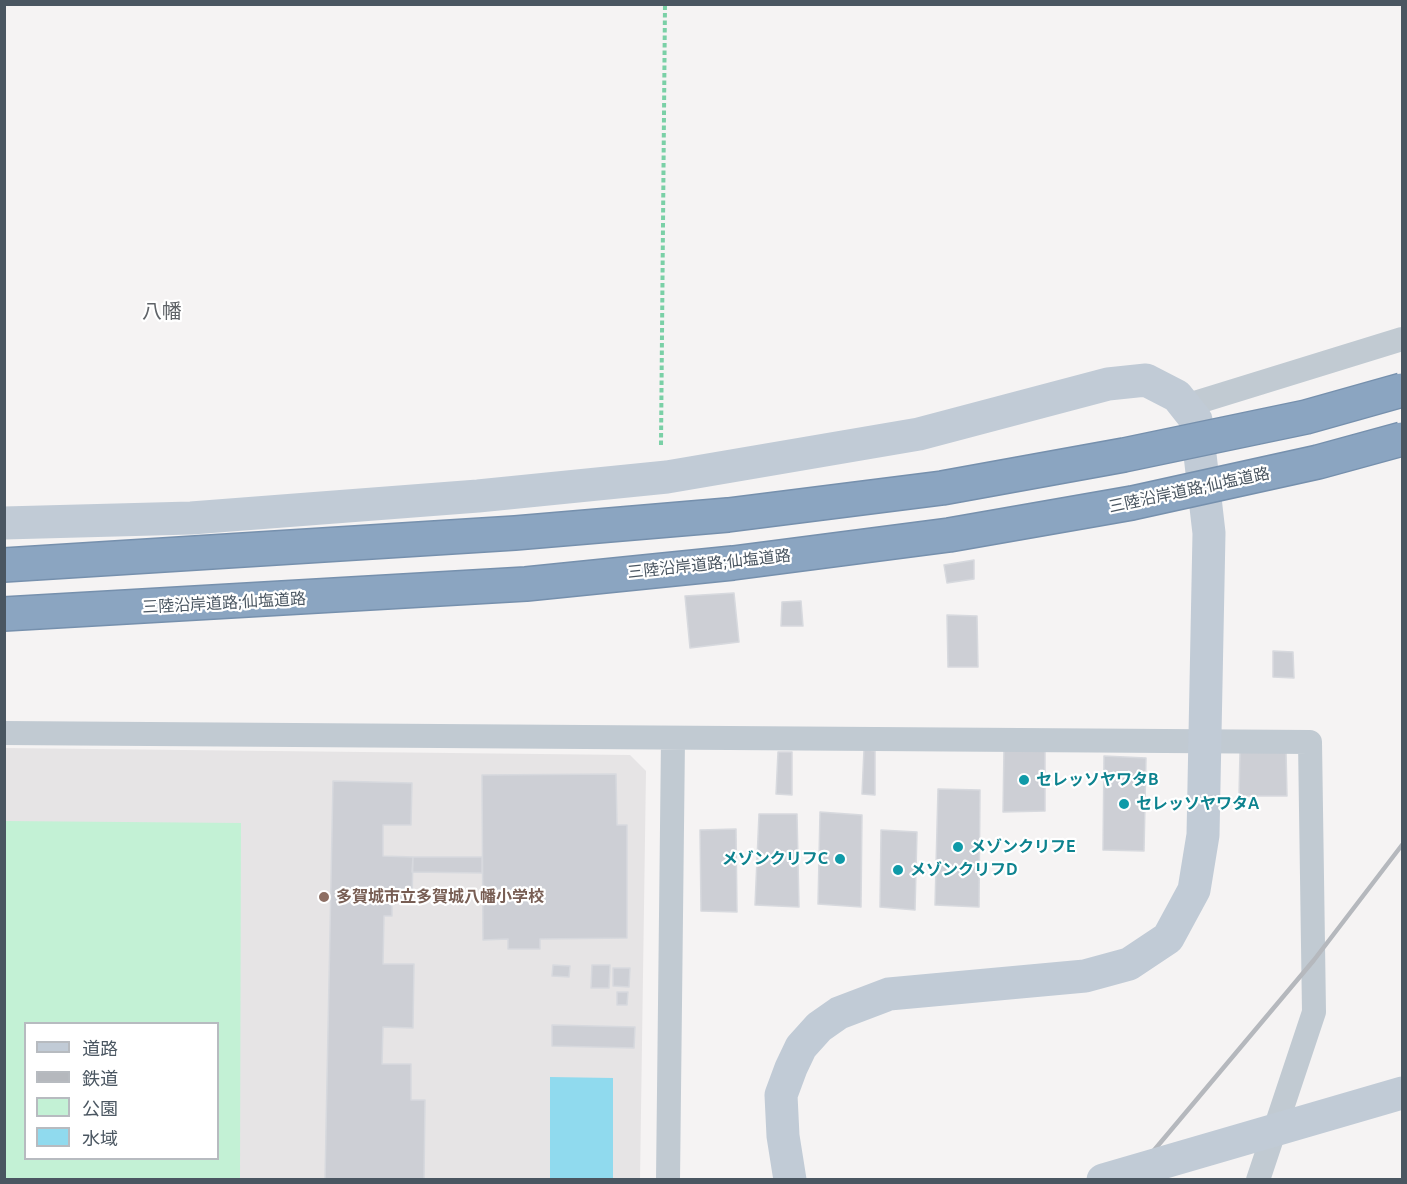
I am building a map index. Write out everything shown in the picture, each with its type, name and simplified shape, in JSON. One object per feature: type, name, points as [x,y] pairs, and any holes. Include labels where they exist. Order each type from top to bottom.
[{"type":"highway","points":[[4,565],[515,533],[728,515],[942,488],[1124,456],[1306,417],[1402,390]]},
{"type":"highway","name":"三陸沿岸道路;仙塩道路","points":[[4,614],[526,584],[744,561],[949,535],[1132,503],[1318,462],[1402,439]]},
{"type":"street","points":[[1185,406],[1402,339]]},
{"type":"street","points":[[4,523],[191,518],[478,496],[667,477],[919,434],[1108,384],[1146,380],[1177,396],[1196,420],[1209,533],[1203,835],[1194,890],[1168,938],[1129,964],[1085,976],[889,994],[839,1013],[819,1027],[801,1047],[781,1095],[783,1136],[790,1179]]},
{"type":"street","points":[[4,733],[1310,742],[1314,1012],[1258,1179]]},
{"type":"street","points":[[668,1179],[673,739]]},
{"type":"street","points":[[1103,1179],[1402,1093]]},
{"type":"path","points":[[661,445],[665,4]]},
{"type":"shaded area","name":"多賀城市立多賀城八幡小学校","points":[[5,748],[630,755],[646,771],[640,1179],[5,1180]]},
{"type":"green space","points":[[5,821],[241,823],[240,1179],[5,1179]]},
{"type":"water","points":[[550,1077],[613,1078],[613,1179],[550,1179]]},
{"type":"building","points":[[974,560],[974,579],[947,583],[944,565]]},
{"type":"building","points":[[734,593],[739,642],[690,648],[685,596]]},
{"type":"building","points":[[801,601],[803,626],[781,626],[782,602]]},
{"type":"building","points":[[947,615],[977,616],[978,667],[948,667]]},
{"type":"building","points":[[1273,651],[1293,652],[1294,678],[1273,677]]},
{"type":"building","name":"セレッソヤワタB","points":[[1004,748],[1045,749],[1045,811],[1003,812]]},
{"type":"building","points":[[864,749],[875,751],[875,795],[862,794]]},
{"type":"building","points":[[1286,751],[1287,796],[1239,796],[1240,752]]},
{"type":"building","points":[[778,752],[792,752],[792,795],[776,794]]},
{"type":"building","name":"セレッソヤワタA","points":[[1104,756],[1146,758],[1144,851],[1103,850]]},
{"type":"building","points":[[616,774],[617,825],[627,825],[627,938],[540,939],[540,949],[508,949],[508,939],[483,940],[482,775]]},
{"type":"building","points":[[333,781],[412,783],[411,825],[383,825],[383,856],[413,857],[412,901],[392,900],[392,916],[384,916],[383,964],[414,964],[413,1028],[383,1027],[382,1064],[411,1064],[411,1100],[425,1100],[424,1180],[325,1180]]},
{"type":"building","name":"メゾンクリフE","points":[[938,789],[980,790],[979,907],[935,905]]},
{"type":"building","name":"メゾンクリフC","points":[[820,812],[862,815],[861,907],[818,904]]},
{"type":"building","points":[[759,814],[797,814],[799,907],[755,905]]},
{"type":"building","points":[[736,829],[737,912],[701,911],[700,830]]},
{"type":"building","name":"メゾンクリフD","points":[[881,830],[917,832],[915,910],[880,907]]},
{"type":"building","points":[[413,857],[482,857],[482,873],[412,872]]},
{"type":"building","points":[[553,965],[570,966],[569,977],[552,976]]},
{"type":"building","points":[[592,965],[610,965],[609,988],[591,988]]},
{"type":"building","points":[[613,968],[630,968],[629,987],[613,986]]},
{"type":"building","points":[[617,992],[628,992],[627,1005],[617,1005]]},
{"type":"building","points":[[552,1025],[635,1027],[634,1048],[552,1046]]},
{"type":"railway","points":[[1129,1180],[1314,960],[1402,845]]},
{"type":"place","name":"セレッソヤワタB","points":[[1024,780]]},
{"type":"place","name":"セレッソヤワタA","points":[[1124,804]]},
{"type":"place","name":"メゾンクリフE","points":[[958,847]]},
{"type":"place","name":"メゾンクリフC","points":[[840,859]]},
{"type":"place","name":"メゾンクリフD","points":[[898,870]]},
{"type":"place","name":"多賀城市立多賀城八幡小学校","points":[[324,897]]},
{"type":"district","name":"八幡","points":[[162,311]]}]
